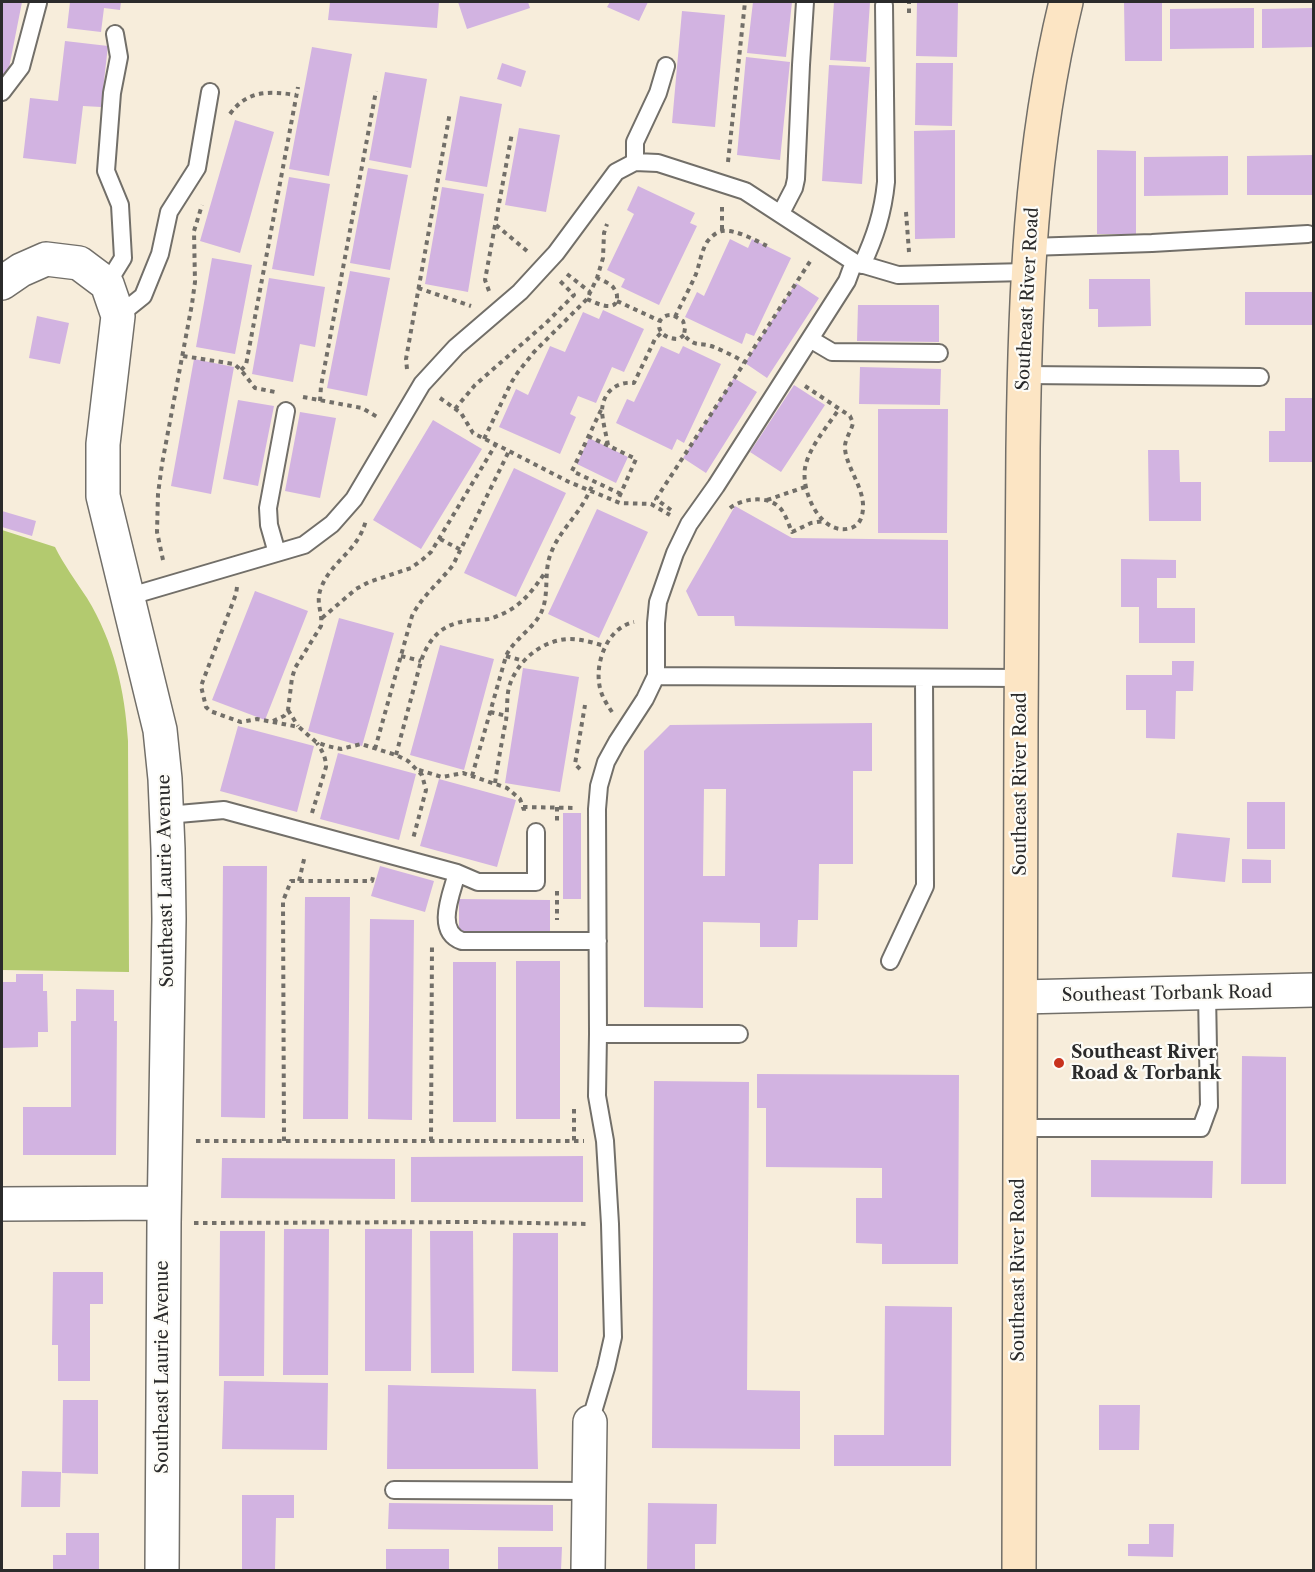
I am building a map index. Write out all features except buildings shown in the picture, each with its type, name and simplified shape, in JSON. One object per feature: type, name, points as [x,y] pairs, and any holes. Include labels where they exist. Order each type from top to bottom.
[{"type":"street","name":"Southeast River Road","points":[[1019,1570],[1019,1128],[1024,375],[1028,260],[1035,177],[1040,133],[1066,2]]},
{"type":"street","points":[[2,283],[21,270],[46,259],[79,263],[107,284]]},
{"type":"street","name":"Southeast Laurie Avenue","points":[[107,284],[118,316],[103,444],[103,496],[160,730],[167,814],[169,919],[164,1213],[162,1570]]},
{"type":"street","name":"Southeast Torbank Road","points":[[1021,997],[1314,990]]},
{"type":"street","points":[[2,1204],[164,1213]]},
{"type":"street","points":[[588,1570],[590,1422]]},
{"type":"lane","points":[[780,213],[794,188],[796,179],[806,2]]},
{"type":"lane","points":[[2,92],[21,67],[38,3]]},
{"type":"lane","points":[[590,1422],[613,1337],[605,1141],[597,1096],[598,786],[606,762],[645,699],[656,676],[658,602],[675,553],[689,524],[716,486],[872,244],[884,205],[885,194],[884,5]]},
{"type":"lane","points":[[107,284],[123,258],[120,205],[106,171],[112,93],[119,57],[115,34]]},
{"type":"lane","points":[[635,162],[635,142],[658,93],[666,66]]},
{"type":"lane","points":[[118,316],[142,296],[160,254],[169,212],[196,168],[210,92]]},
{"type":"lane","points":[[127,597],[304,545],[332,524],[354,499],[422,384],[456,347],[520,292],[556,253],[616,172],[635,162],[658,163],[746,191],[858,263],[898,275],[1152,243],[1308,234]]},
{"type":"lane","points":[[810,339],[832,352],[939,353]]},
{"type":"lane","points":[[1024,375],[1260,377]]},
{"type":"lane","points":[[277,553],[269,525],[268,508],[286,411]]},
{"type":"lane","points":[[656,676],[1021,678]]},
{"type":"lane","points":[[890,961],[925,886],[924,678]]},
{"type":"lane","points":[[167,814],[224,810],[457,873],[478,882],[536,882],[536,832]]},
{"type":"lane","points":[[457,873],[446,914],[446,922],[455,939],[462,941],[598,941]]},
{"type":"lane","points":[[1019,1128],[1202,1128],[1209,1106],[1207,993]]},
{"type":"lane","points":[[598,1034],[739,1034]]},
{"type":"lane","points":[[394,1490],[589,1491]]},
{"type":"path","points":[[721,183],[729,157],[745,2]]},
{"type":"path","points":[[241,370],[246,365],[298,87]]},
{"type":"path","points":[[320,401],[376,91]]},
{"type":"path","points":[[230,114],[236,105],[257,94],[270,92],[296,95]]},
{"type":"path","points":[[408,372],[406,359],[450,112]]},
{"type":"path","points":[[494,314],[485,280],[512,133]]},
{"type":"path","points":[[163,560],[157,532],[158,494],[192,304],[195,282],[194,231],[203,200]]},
{"type":"path","points":[[484,439],[518,372],[534,352],[587,298],[597,278],[603,258],[604,233],[608,222]]},
{"type":"path","points":[[496,224],[528,252]]},
{"type":"path","points":[[675,317],[697,272],[708,240],[715,233],[722,231],[744,235],[767,246]]},
{"type":"path","points":[[674,516],[671,509],[656,499],[816,252]]},
{"type":"path","points":[[455,409],[475,386],[574,295],[557,279],[564,271]]},
{"type":"path","points":[[570,277],[590,292]]},
{"type":"path","points":[[587,298],[600,306],[614,305],[616,301],[617,294],[614,288],[597,278]]},
{"type":"path","points":[[418,288],[494,314]]},
{"type":"path","points":[[616,301],[660,321]]},
{"type":"path","points":[[670,315],[675,317],[683,321],[685,328],[684,335],[679,339],[667,337],[661,333],[659,328],[660,321],[665,317],[670,315]]},
{"type":"path","points":[[621,494],[572,471],[604,399],[613,387],[627,382],[634,383],[661,333]]},
{"type":"path","points":[[684,335],[695,345],[710,345],[744,362]]},
{"type":"path","points":[[183,356],[234,364],[255,388],[277,392]]},
{"type":"path","points":[[788,374],[850,416],[852,420],[845,449],[862,497],[863,513],[858,524],[848,529],[832,526],[824,521],[812,505],[805,487],[805,469],[808,459],[839,409]]},
{"type":"path","points":[[435,394],[461,413],[473,433],[509,452],[618,502],[651,504],[666,513]]},
{"type":"path","points":[[299,397],[362,408]]},
{"type":"path","points":[[602,406],[608,445]]},
{"type":"path","points":[[588,436],[636,459],[618,502]]},
{"type":"path","points":[[322,618],[356,589],[369,582],[411,568],[431,552],[496,444]]},
{"type":"path","points":[[375,748],[412,616],[418,604],[445,575],[461,550],[509,452]]},
{"type":"path","points":[[472,776],[506,656],[510,647],[540,614],[544,605],[546,570],[550,555],[584,503],[595,481]]},
{"type":"path","points":[[766,501],[805,487]]},
{"type":"path","points":[[273,722],[288,710],[295,668],[321,626],[322,618],[318,609],[318,597],[321,587],[358,540],[364,527],[366,517],[354,499]]},
{"type":"path","points":[[724,512],[742,502],[766,501],[780,507],[792,532],[811,523],[824,521]]},
{"type":"path","points":[[440,539],[461,550]]},
{"type":"path","points":[[232,566],[236,594],[201,686],[204,704],[210,711],[241,722],[257,719],[299,727]]},
{"type":"path","points":[[396,755],[421,661],[432,638],[453,625],[493,618],[507,612],[534,590],[546,570]]},
{"type":"path","points":[[612,712],[606,704],[598,682],[605,646],[620,628],[629,622],[642,622]]},
{"type":"path","points":[[495,783],[507,716],[508,691],[524,661],[537,650],[558,641],[582,640],[605,646]]},
{"type":"path","points":[[401,656],[421,661]]},
{"type":"path","points":[[506,656],[524,661]]},
{"type":"path","points":[[580,769],[575,764],[585,705]]},
{"type":"path","points":[[288,710],[299,727],[316,742],[326,760],[311,817],[307,850],[299,881]]},
{"type":"path","points":[[490,712],[507,716]]},
{"type":"path","points":[[316,742],[340,748],[361,744],[396,755],[408,761],[418,770],[425,782],[426,796],[408,860]]},
{"type":"path","points":[[418,770],[442,777],[463,773],[495,783],[507,788],[520,799],[523,807],[581,808]]},
{"type":"path","points":[[284,1141],[283,901],[291,881],[372,880],[380,852]]},
{"type":"path","points":[[431,1141],[432,939]]},
{"type":"path","points":[[574,1105],[574,1141]]},
{"type":"path","points":[[165,1141],[605,1141]]},
{"type":"path","points":[[164,1213],[610,1224]]},
{"type":"green space","points":[[2,530],[55,547],[87,598],[111,649],[121,685],[128,741],[129,972],[2,970]]},
{"type":"place","name":"Southeast River Road & Torbank","points":[[1059,1063]]}]
